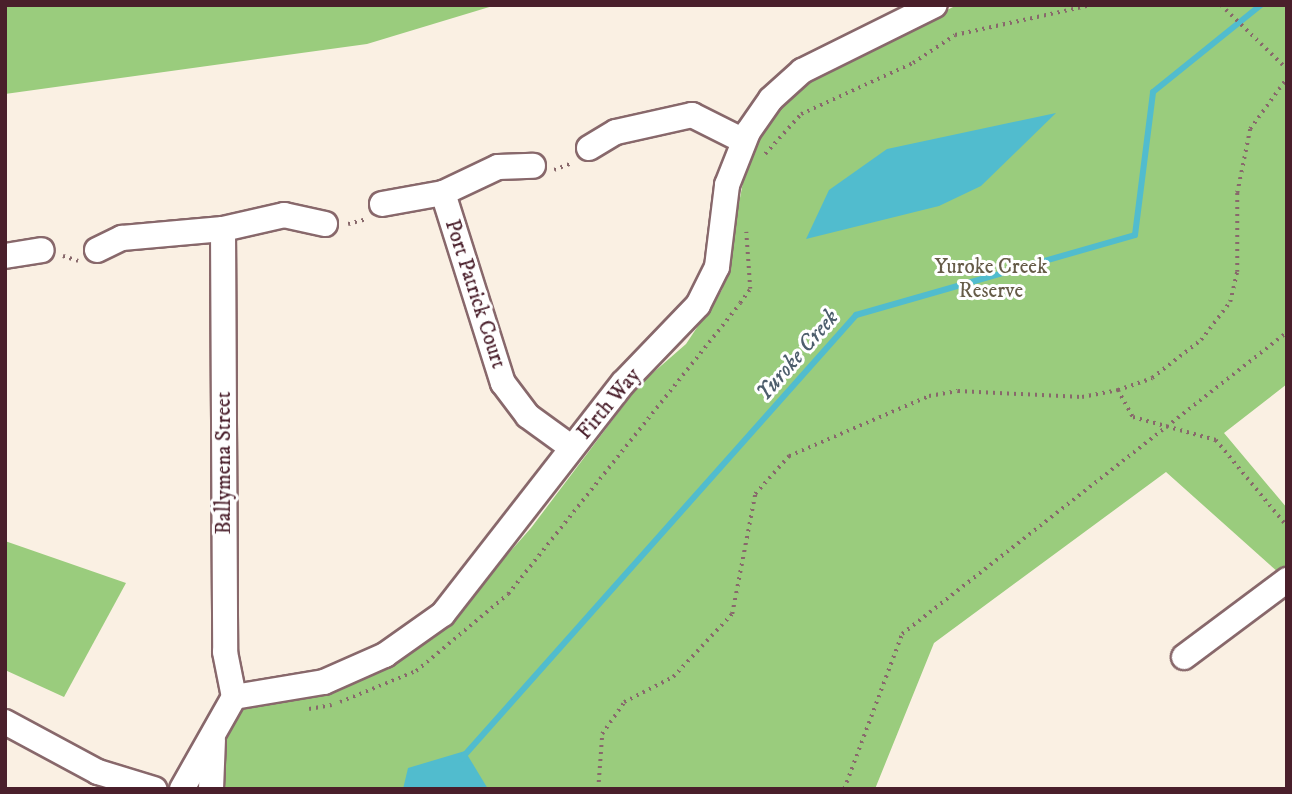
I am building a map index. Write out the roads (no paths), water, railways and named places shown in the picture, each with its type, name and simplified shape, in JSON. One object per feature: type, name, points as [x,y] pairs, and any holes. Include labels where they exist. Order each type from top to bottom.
[{"type":"street","name":"Firth Way","points":[[234,697],[324,682],[385,655],[443,614],[623,383],[698,305],[716,267],[727,185],[744,141],[771,99],[802,71],[934,5]]},
{"type":"street","points":[[589,148],[615,132],[692,115],[744,141]]},
{"type":"street","name":"Port Patrick Court","points":[[382,204],[443,193],[498,167],[533,166]]},
{"type":"street","name":"Port Patrick Court","points":[[443,193],[503,383],[528,416],[572,448]]},
{"type":"street","points":[[97,250],[122,238],[223,229],[284,215],[325,224]]},
{"type":"street","name":"Ballymena Street","points":[[223,229],[225,652],[234,697]]},
{"type":"street","points":[[5,256],[42,250]]},
{"type":"street","points":[[1184,657],[1287,580]]},
{"type":"street","points":[[182,789],[213,739],[234,697]]},
{"type":"street","points":[[5,722],[107,780],[154,789]]},
{"type":"street","points":[[211,789],[213,739]]},
{"type":"water","points":[[1056,113],[981,186],[939,206],[806,239],[829,190],[887,149]]},
{"type":"water","points":[[465,751],[488,789],[403,789],[408,768]]},
{"type":"waterway","name":"Yuroke Creek","points":[[462,758],[856,315],[1135,235],[1153,92],[1261,5]]},
{"type":"park label","name":"Yuroke Creek Reserve","points":[[991,279]]}]
